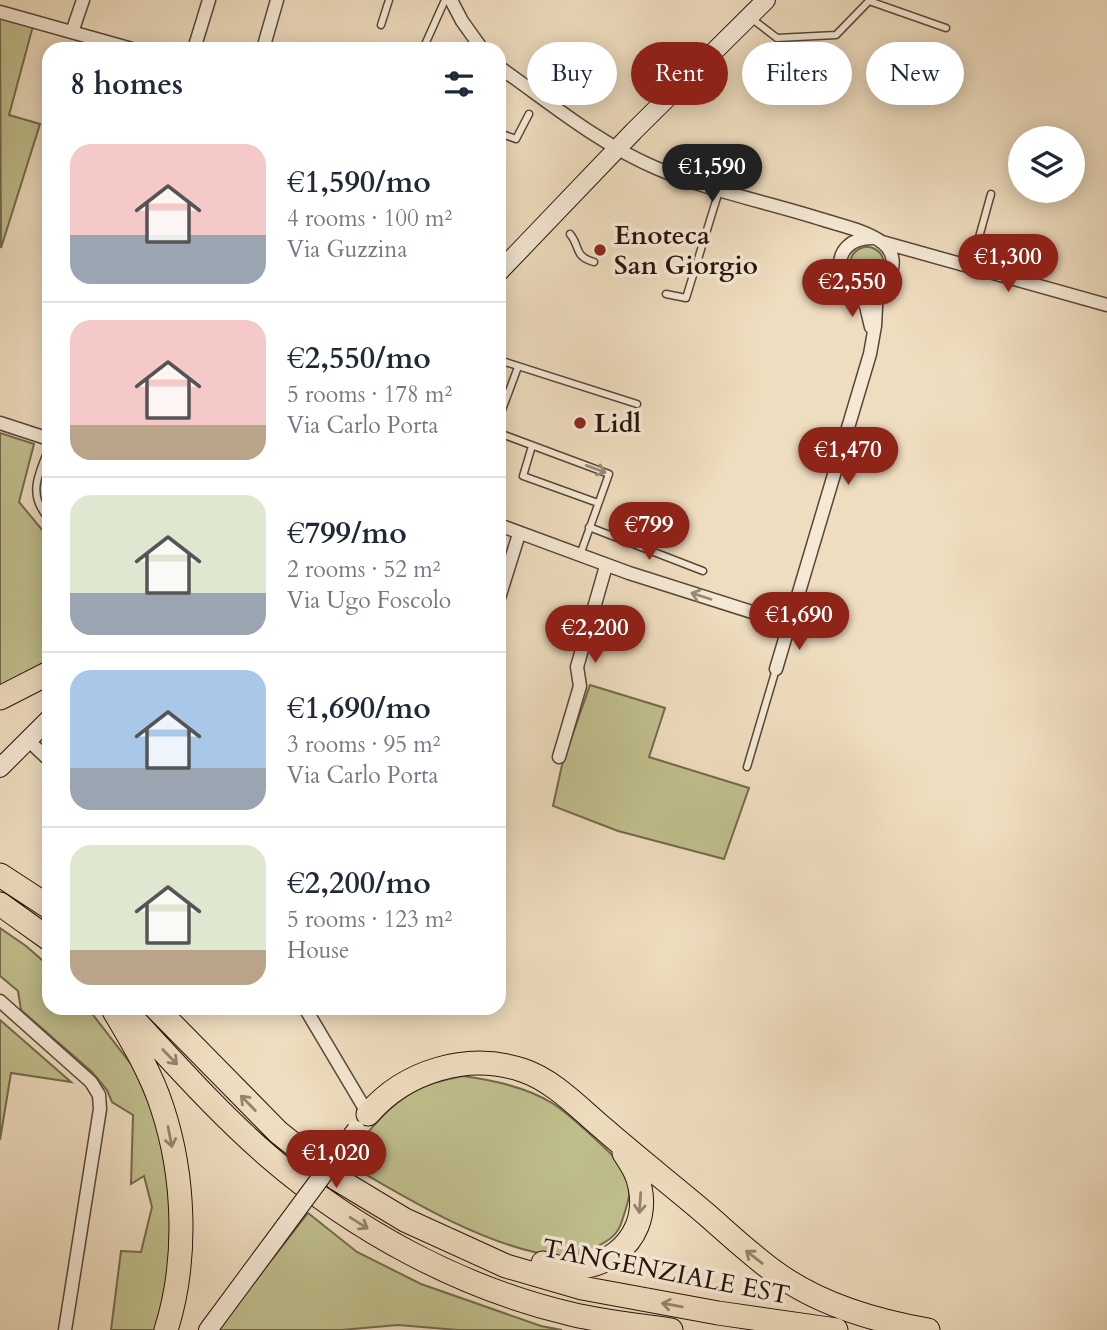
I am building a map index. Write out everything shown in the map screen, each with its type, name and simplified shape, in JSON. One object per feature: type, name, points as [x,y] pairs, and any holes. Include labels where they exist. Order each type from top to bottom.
[{"type":"highway","points":[[0,698],[42,677]]},
{"type":"highway","points":[[0,875],[42,902]]},
{"type":"highway","points":[[0,904],[42,934]]},
{"type":"highway","points":[[116,1015],[162,1104],[169,1130],[179,1195],[181,1244],[177,1286],[166,1330]]},
{"type":"highway","points":[[130,1015],[252,1141],[318,1195],[363,1227],[443,1269],[509,1295],[569,1314],[671,1330]]},
{"type":"highway","name":"TANGENZIALE EST","points":[[163,1015],[278,1132],[338,1179],[405,1220],[506,1266],[582,1288],[718,1313],[836,1330]]},
{"type":"highway","points":[[362,1122],[396,1088],[433,1070],[462,1064],[490,1064],[522,1070],[558,1090],[781,1277],[860,1315],[928,1330]]},
{"type":"highway","points":[[357,1191],[482,1242],[550,1266],[584,1268],[604,1262],[617,1254],[632,1236],[639,1217],[641,1189],[618,1141]]},
{"type":"main road","points":[[506,266],[555,222],[617,149],[766,0]]},
{"type":"main road","points":[[0,768],[42,726]]},
{"type":"main road","points":[[208,1330],[362,1122]]},
{"type":"street","points":[[72,32],[83,0]]},
{"type":"street","points":[[196,42],[209,0]]},
{"type":"street","points":[[265,42],[277,0]]},
{"type":"street","points":[[451,0],[462,22],[477,42]]},
{"type":"street","points":[[0,12],[107,42]]},
{"type":"street","points":[[506,73],[537,97],[617,149],[656,168],[823,219],[876,240],[889,249],[892,257],[891,273],[877,288],[854,288]]},
{"type":"street","points":[[823,219],[840,232],[845,242],[840,268],[844,278],[867,309],[873,341]]},
{"type":"street","points":[[844,249],[861,238],[876,240],[1107,305]]},
{"type":"street","points":[[892,257],[919,251]]},
{"type":"street","points":[[776,669],[873,341],[877,288]]},
{"type":"street","points":[[0,423],[42,437]]},
{"type":"street","points":[[506,529],[606,566],[790,624]]},
{"type":"street","points":[[506,576],[519,534]]},
{"type":"street","points":[[559,757],[580,687],[577,667],[606,566]]},
{"type":"street","points":[[28,740],[42,753]]},
{"type":"street","points":[[0,1001],[92,1082],[99,1095],[100,1109],[65,1330]]},
{"type":"street","points":[[308,1015],[362,1122]]},
{"type":"lane","points":[[381,25],[389,0]]},
{"type":"lane","points":[[426,42],[445,0]]},
{"type":"lane","points":[[749,16],[777,38],[836,36],[869,1],[946,28]]},
{"type":"lane","points":[[506,135],[516,139],[529,114]]},
{"type":"lane","points":[[666,294],[686,298],[719,189]]},
{"type":"lane","points":[[971,266],[991,194]]},
{"type":"lane","points":[[570,233],[575,240],[578,254],[585,260],[594,262]]},
{"type":"lane","points":[[506,363],[637,404]]},
{"type":"lane","points":[[506,399],[518,367]]},
{"type":"lane","points":[[506,436],[609,474],[580,555]]},
{"type":"lane","points":[[532,446],[523,476],[598,503]]},
{"type":"lane","points":[[42,471],[35,486],[42,511]]},
{"type":"lane","points":[[589,527],[703,571]]},
{"type":"lane","points":[[747,767],[776,669]]},
{"type":"shaded area","points":[[0,16],[33,26],[9,115],[40,124],[1,248]]},
{"type":"shaded area","points":[[867,247],[879,252],[884,264],[879,276],[867,281],[855,276],[850,264],[855,252]]},
{"type":"shaded area","points":[[0,433],[34,444],[19,502],[42,530],[42,669],[0,690]]},
{"type":"shaded area","points":[[590,685],[665,708],[649,757],[749,788],[724,859],[618,831],[553,806],[562,765]]},
{"type":"shaded area","points":[[0,928],[42,960],[42,1015],[93,1015],[134,1068],[156,1119],[176,1209],[168,1275],[157,1330],[111,1330],[121,1251],[141,1252],[152,1207],[144,1176],[131,1184],[133,1115],[112,1102],[107,1090],[92,1072],[21,1010],[18,991],[0,976]]},
{"type":"shaded area","points":[[0,1020],[71,1082],[11,1073],[0,1140]]},
{"type":"shaded area","points":[[463,1076],[509,1085],[552,1103],[623,1165],[629,1178],[630,1192],[620,1226],[613,1236],[598,1246],[573,1255],[557,1256],[530,1251],[503,1243],[447,1219],[343,1161],[380,1119],[401,1100],[430,1084]]},
{"type":"shaded area","points":[[308,1213],[357,1252],[421,1284],[541,1326],[562,1330],[458,1330],[398,1325],[341,1330],[217,1330]]},
{"type":"place","name":"Enoteca San Giorgio","points":[[600,250]]},
{"type":"place","name":"Lidl","points":[[580,423]]}]
